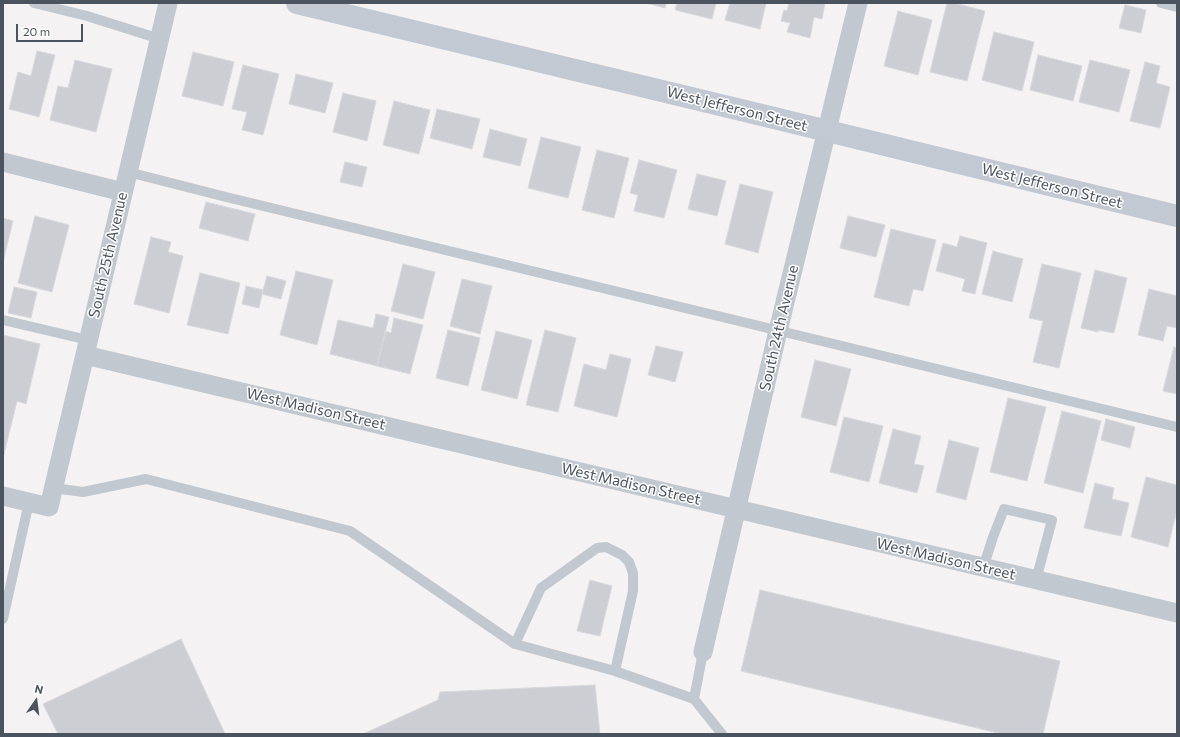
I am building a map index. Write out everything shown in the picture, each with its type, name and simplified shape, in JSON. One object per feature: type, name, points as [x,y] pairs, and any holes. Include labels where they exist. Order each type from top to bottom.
[{"type":"street","name":"South 25th Avenue","points":[[29,502],[49,507],[168,3]]},
{"type":"street","name":"West Jefferson Street","points":[[297,3],[1177,216]]},
{"type":"street","name":"South 24th Avenue","points":[[703,652],[778,331],[858,3]]},
{"type":"street","points":[[3,162],[123,192]]},
{"type":"street","name":"West Madison Street","points":[[86,347],[737,509],[1177,613]]},
{"type":"street","points":[[3,496],[29,502]]},
{"type":"lane","points":[[34,3],[87,16],[160,39]]},
{"type":"lane","points":[[1161,3],[1177,7]]},
{"type":"lane","points":[[128,172],[778,331],[1177,426]]},
{"type":"lane","points":[[3,320],[86,347]]},
{"type":"lane","points":[[54,488],[83,492],[146,479],[350,531],[515,644],[615,671],[694,699],[722,734]]},
{"type":"lane","points":[[3,619],[29,502]]},
{"type":"lane","points":[[983,568],[1004,509],[1052,520],[1036,580]]},
{"type":"lane","points":[[515,644],[541,588],[597,548],[606,547],[622,555],[629,562],[633,573],[632,591],[615,671]]},
{"type":"lane","points":[[694,699],[703,652]]},
{"type":"building","points":[[646,3],[666,3],[665,8]]},
{"type":"building","points":[[677,3],[716,3],[712,19],[675,10]]},
{"type":"building","points":[[730,3],[766,3],[760,29],[725,20]]},
{"type":"building","points":[[789,3],[825,3],[822,19],[814,17],[810,38],[787,32],[790,23],[781,21],[784,10],[787,11]]},
{"type":"building","points":[[947,3],[954,3],[985,11],[967,81],[930,72]]},
{"type":"building","points":[[1125,5],[1146,10],[1141,33],[1119,28]]},
{"type":"building","points":[[898,11],[932,20],[918,75],[884,66]]},
{"type":"building","points":[[994,32],[1034,42],[1022,91],[982,80]]},
{"type":"building","points":[[37,51],[55,55],[39,117],[9,109],[18,72],[31,76]]},
{"type":"building","points":[[193,52],[234,62],[223,106],[182,96]]},
{"type":"building","points":[[1038,55],[1082,66],[1073,101],[1030,90]]},
{"type":"building","points":[[75,60],[112,69],[96,132],[50,120],[58,86],[68,88]]},
{"type":"building","points":[[1090,60],[1130,70],[1119,112],[1079,102]]},
{"type":"building","points":[[1145,62],[1160,66],[1156,83],[1170,87],[1160,128],[1130,121]]},
{"type":"building","points":[[243,65],[279,74],[263,135],[242,130],[247,112],[232,109]]},
{"type":"building","points":[[296,74],[333,83],[325,113],[289,104]]},
{"type":"building","points":[[343,93],[376,101],[367,141],[333,132]]},
{"type":"building","points":[[394,101],[430,110],[419,154],[383,145]]},
{"type":"building","points":[[437,109],[480,119],[472,149],[430,138]]},
{"type":"building","points":[[490,129],[527,139],[520,166],[483,157]]},
{"type":"building","points":[[541,137],[581,147],[568,198],[528,188]]},
{"type":"building","points":[[597,150],[629,158],[614,218],[582,210]]},
{"type":"building","points":[[639,160],[677,170],[664,218],[634,211],[638,195],[630,193]]},
{"type":"building","points":[[345,162],[367,167],[362,187],[340,182]]},
{"type":"building","points":[[697,174],[726,181],[717,216],[688,209]]},
{"type":"building","points":[[740,184],[773,192],[758,253],[725,244]]},
{"type":"building","points":[[206,202],[255,214],[248,241],[199,228]]},
{"type":"building","points":[[35,216],[69,225],[52,292],[18,283]]},
{"type":"building","points":[[848,216],[885,225],[876,257],[840,248]]},
{"type":"building","points":[[3,218],[13,221],[3,262]]},
{"type":"building","points":[[891,229],[936,240],[923,291],[913,289],[909,306],[874,297]]},
{"type":"building","points":[[960,236],[987,243],[975,294],[962,291],[965,279],[936,271],[943,243],[957,247]]},
{"type":"building","points":[[151,237],[171,242],[168,252],[183,256],[169,313],[134,304]]},
{"type":"building","points":[[993,251],[1023,259],[1012,302],[982,294]]},
{"type":"building","points":[[403,264],[435,272],[423,319],[391,311]]},
{"type":"building","points":[[1042,264],[1081,273],[1059,368],[1033,362],[1043,321],[1029,318]]},
{"type":"building","points":[[1095,270],[1127,278],[1114,333],[1098,330],[1098,332],[1081,328]]},
{"type":"building","points":[[296,271],[333,280],[317,345],[280,335]]},
{"type":"building","points":[[200,273],[240,283],[228,334],[187,325]]},
{"type":"building","points":[[267,276],[286,281],[281,299],[262,294]]},
{"type":"building","points":[[462,279],[492,286],[480,334],[450,326]]},
{"type":"building","points":[[246,286],[263,290],[259,308],[242,304]]},
{"type":"building","points":[[14,287],[37,292],[31,318],[8,313]]},
{"type":"building","points":[[1149,289],[1177,296],[1177,328],[1167,326],[1163,341],[1138,335]]},
{"type":"building","points":[[376,314],[389,317],[377,366],[330,354],[338,320],[373,328]]},
{"type":"building","points":[[394,318],[423,325],[410,374],[377,366],[385,331],[391,333]]},
{"type":"building","points":[[448,330],[480,338],[468,386],[436,378]]},
{"type":"building","points":[[545,330],[576,338],[558,412],[526,405]]},
{"type":"building","points":[[496,331],[532,340],[517,399],[481,390]]},
{"type":"building","points":[[3,335],[40,344],[26,404],[17,401],[3,458]]},
{"type":"building","points":[[656,346],[683,352],[675,382],[648,375]]},
{"type":"building","points":[[1174,347],[1177,348],[1177,394],[1163,391]]},
{"type":"building","points":[[610,354],[631,359],[617,417],[574,406],[584,364],[606,370]]},
{"type":"building","points":[[815,360],[851,369],[836,426],[801,417]]},
{"type":"building","points":[[1008,398],[1046,407],[1027,481],[990,472]]},
{"type":"building","points":[[1062,411],[1101,421],[1083,493],[1044,483]]},
{"type":"building","points":[[844,417],[883,426],[869,482],[830,472]]},
{"type":"building","points":[[1106,419],[1135,427],[1130,448],[1101,440]]},
{"type":"building","points":[[893,429],[921,436],[914,464],[924,466],[917,493],[879,483]]},
{"type":"building","points":[[949,440],[979,448],[966,500],[936,492]]},
{"type":"building","points":[[1146,477],[1177,485],[1177,510],[1168,547],[1131,537]]},
{"type":"building","points":[[1095,483],[1114,488],[1112,499],[1129,503],[1121,536],[1084,528]]},
{"type":"building","points":[[590,580],[612,586],[600,636],[577,631]]},
{"type":"building","points":[[760,590],[1060,661],[1043,734],[1002,734],[741,671]]},
{"type":"building","points":[[181,639],[225,734],[58,734],[43,704]]},
{"type":"building","points":[[595,685],[600,734],[363,734],[438,700],[440,692]]}]
